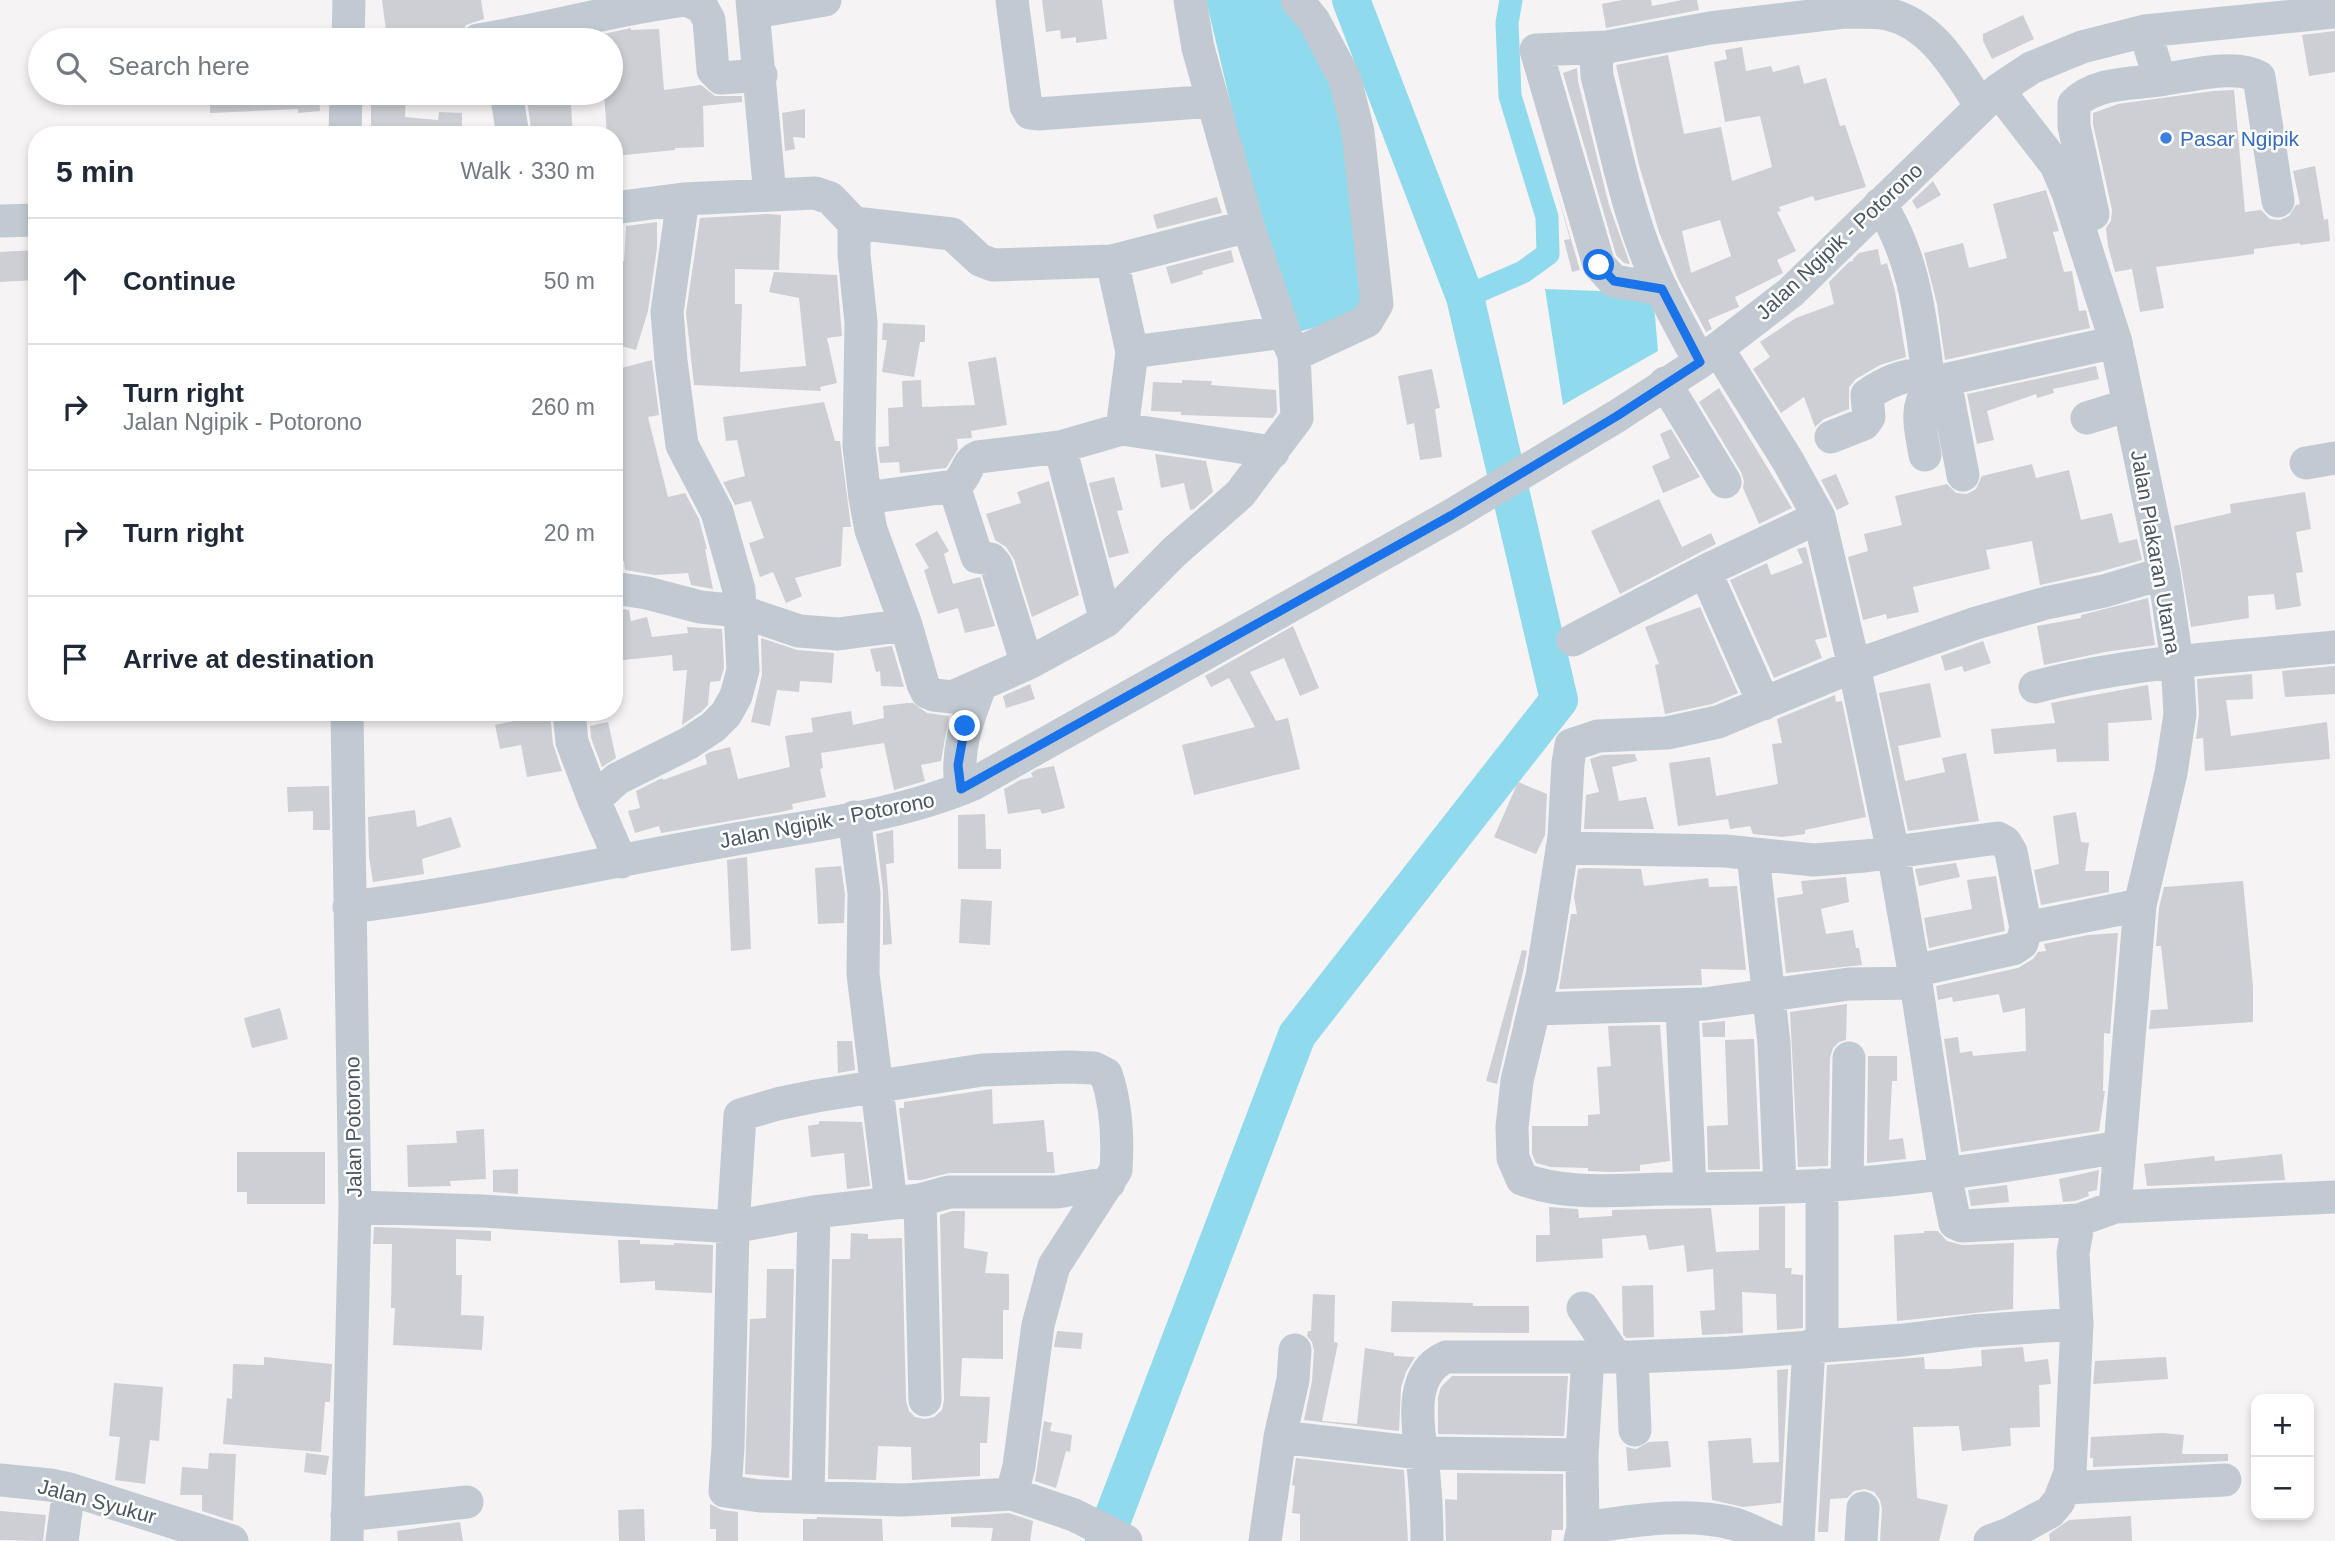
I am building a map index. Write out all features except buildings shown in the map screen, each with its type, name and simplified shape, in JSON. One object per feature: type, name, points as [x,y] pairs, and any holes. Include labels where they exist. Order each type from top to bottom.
[{"type":"street","points":[[348,28],[349,0]]},
{"type":"street","points":[[543,28],[590,18],[635,3],[686,0],[702,7],[709,20],[713,70],[721,79],[761,75]]},
{"type":"street","points":[[770,195],[754,6],[825,0]]},
{"type":"street","points":[[1012,0],[1026,106],[1030,113],[1213,101]]},
{"type":"street","points":[[854,223],[853,256],[862,322],[859,446],[871,530],[906,625],[923,684],[928,692],[952,697],[1027,664],[1106,621],[1174,552],[1240,494],[1297,418],[1289,344],[1248,226],[1198,48],[1190,0]]},
{"type":"street","points":[[1132,352],[1289,344],[1367,321],[1377,304],[1358,132],[1345,79],[1314,21],[1297,0]]},
{"type":"street","name":"Jalan Plakaran Utama","points":[[1662,289],[1614,281],[1599,265],[1536,50],[1607,47],[1707,14],[1845,6],[1886,14],[1908,21],[1929,34],[2056,165],[2068,193],[2116,342],[2164,573],[2177,662],[2180,714],[2171,773],[2140,905],[2115,1207]]},
{"type":"street","name":"Jalan Ngipik - Potorono","points":[[349,908],[621,862],[855,817],[942,797],[961,789],[1452,515],[1617,416],[1709,355],[1791,292],[1990,98],[2031,68],[2082,47],[2145,31],[2335,12]]},
{"type":"street","points":[[2145,31],[2160,80]]},
{"type":"street","points":[[1607,47],[1596,56],[1597,76],[1633,218],[1662,289],[1788,461],[1819,517],[1893,852],[1955,1223],[1962,1226],[2079,1220],[2115,1207],[2335,1197]]},
{"type":"street","points":[[2103,257],[2074,126],[2074,104],[2082,95],[2100,88],[2235,70],[2250,71],[2259,76],[2278,201]]},
{"type":"street","points":[[345,126],[346,105]]},
{"type":"street","points":[[508,105],[512,126]]},
{"type":"street","points":[[623,207],[683,200],[815,193],[830,198],[854,223],[951,234],[979,260],[993,265],[1112,261],[1248,226]]},
{"type":"street","points":[[594,800],[617,779],[690,743],[713,727],[726,714],[736,696],[743,670],[739,590],[717,512],[682,444],[671,361],[667,312],[683,200]]},
{"type":"street","points":[[1880,204],[1908,260],[1936,380],[1963,475]]},
{"type":"street","points":[[0,221],[28,220]]},
{"type":"street","points":[[1112,261],[1132,352],[1122,429]]},
{"type":"street","points":[[1831,438],[1864,424],[1869,418],[1867,395],[1876,388],[1917,373],[1936,380],[2116,342]]},
{"type":"street","points":[[1925,455],[1919,418],[1923,399],[1936,380]]},
{"type":"street","points":[[1665,383],[1725,482]]},
{"type":"street","points":[[2087,418],[2128,405]]},
{"type":"street","points":[[865,498],[954,486],[962,481],[970,463],[978,457],[1060,447],[1122,429],[1273,452]]},
{"type":"street","points":[[1060,447],[1106,621]]},
{"type":"street","points":[[954,486],[977,557],[991,559],[996,565],[1027,664]]},
{"type":"street","points":[[1573,640],[1705,571],[1819,517]]},
{"type":"street","points":[[1705,571],[1764,704]]},
{"type":"street","points":[[2120,1147],[1945,1174],[1834,1185],[1572,1190],[1542,1187],[1522,1179],[1513,1158],[1512,1127],[1517,1081],[1542,976],[1562,848],[1567,763],[1571,746],[1598,736],[1667,733],[1718,722],[1854,666],[1976,623],[2164,573]]},
{"type":"street","points":[[623,589],[700,607],[740,611],[799,631],[838,634],[906,625]]},
{"type":"street","points":[[2035,687],[2068,679],[2177,662],[2335,648]]},
{"type":"street","points":[[961,789],[958,765],[963,735],[979,687]]},
{"type":"street","name":"Jalan Potorono","points":[[347,721],[355,1207],[347,1528]]},
{"type":"street","points":[[570,721],[572,742],[621,862]]},
{"type":"street","points":[[855,817],[863,893],[863,974],[875,1086],[905,1201],[925,1400]]},
{"type":"street","points":[[1534,1009],[1682,1006],[1915,977],[2013,949],[2022,943],[2025,928],[2011,852],[2005,842],[1998,838],[1814,860],[1675,849],[1562,848]]},
{"type":"street","points":[[1753,855],[1774,1043],[1780,1187]]},
{"type":"street","points":[[2025,928],[2140,905]]},
{"type":"street","points":[[1682,1006],[1690,1189]]},
{"type":"street","points":[[1798,1541],[1815,1345],[1849,1058]]},
{"type":"street","points":[[1012,1494],[1019,1466],[1038,1325],[1054,1266],[1116,1170],[1117,1153],[1110,1087],[1106,1074],[1094,1069],[1068,1067],[982,1070],[777,1104],[740,1115],[733,1227],[725,1491],[760,1496],[903,1500],[1012,1494],[1082,1519],[1125,1540]]},
{"type":"street","points":[[355,1207],[482,1211],[733,1227],[949,1192],[1057,1192],[1109,1184]]},
{"type":"street","points":[[1057,1192],[1073,1237]]},
{"type":"street","points":[[808,1497],[814,1212]]},
{"type":"street","points":[[1990,1541],[2050,1512],[2059,1502],[2070,1473],[2077,1324],[2073,1253],[2079,1220]]},
{"type":"street","points":[[1583,1308],[1612,1357],[1635,1430]]},
{"type":"street","points":[[1427,1541],[1418,1418],[1419,1394],[1422,1381],[1434,1363],[1446,1357],[1612,1357],[1729,1353],[2077,1324]]},
{"type":"street","points":[[1265,1541],[1280,1437],[1293,1380],[1295,1350]]},
{"type":"street","points":[[1612,1357],[1582,1455],[1581,1534],[1638,1520],[1694,1519],[1734,1524],[1775,1541]]},
{"type":"street","points":[[1280,1437],[1422,1453],[1582,1455]]},
{"type":"street","name":"Jalan Syukur","points":[[0,1480],[69,1489],[168,1531],[232,1541]]},
{"type":"street","points":[[2065,1488],[2225,1480]]},
{"type":"street","points":[[62,1541],[69,1489]]},
{"type":"street","points":[[347,1528],[467,1502]]},
{"type":"street","points":[[1861,1541],[1863,1508]]},
{"type":"water","points":[[1206,0],[1282,0],[1337,73],[1364,313],[1302,331],[1295,328],[1246,168]]},
{"type":"water","points":[[1545,289],[1653,293],[1658,351],[1563,405]]},
{"type":"waterway","points":[[1104,1541],[1297,1035],[1559,700],[1465,297],[1351,0]]},
{"type":"waterway","points":[[1465,297],[1523,272],[1548,254],[1547,217],[1510,96],[1507,23],[1511,0]]},
{"type":"place","name":"Pasar Ngipik","points":[[2166,138]]},
{"type":"route","points":[[965,726],[958,765],[961,789],[1452,515],[1617,416],[1700,362],[1662,289],[1614,281],[1599,265]]}]
